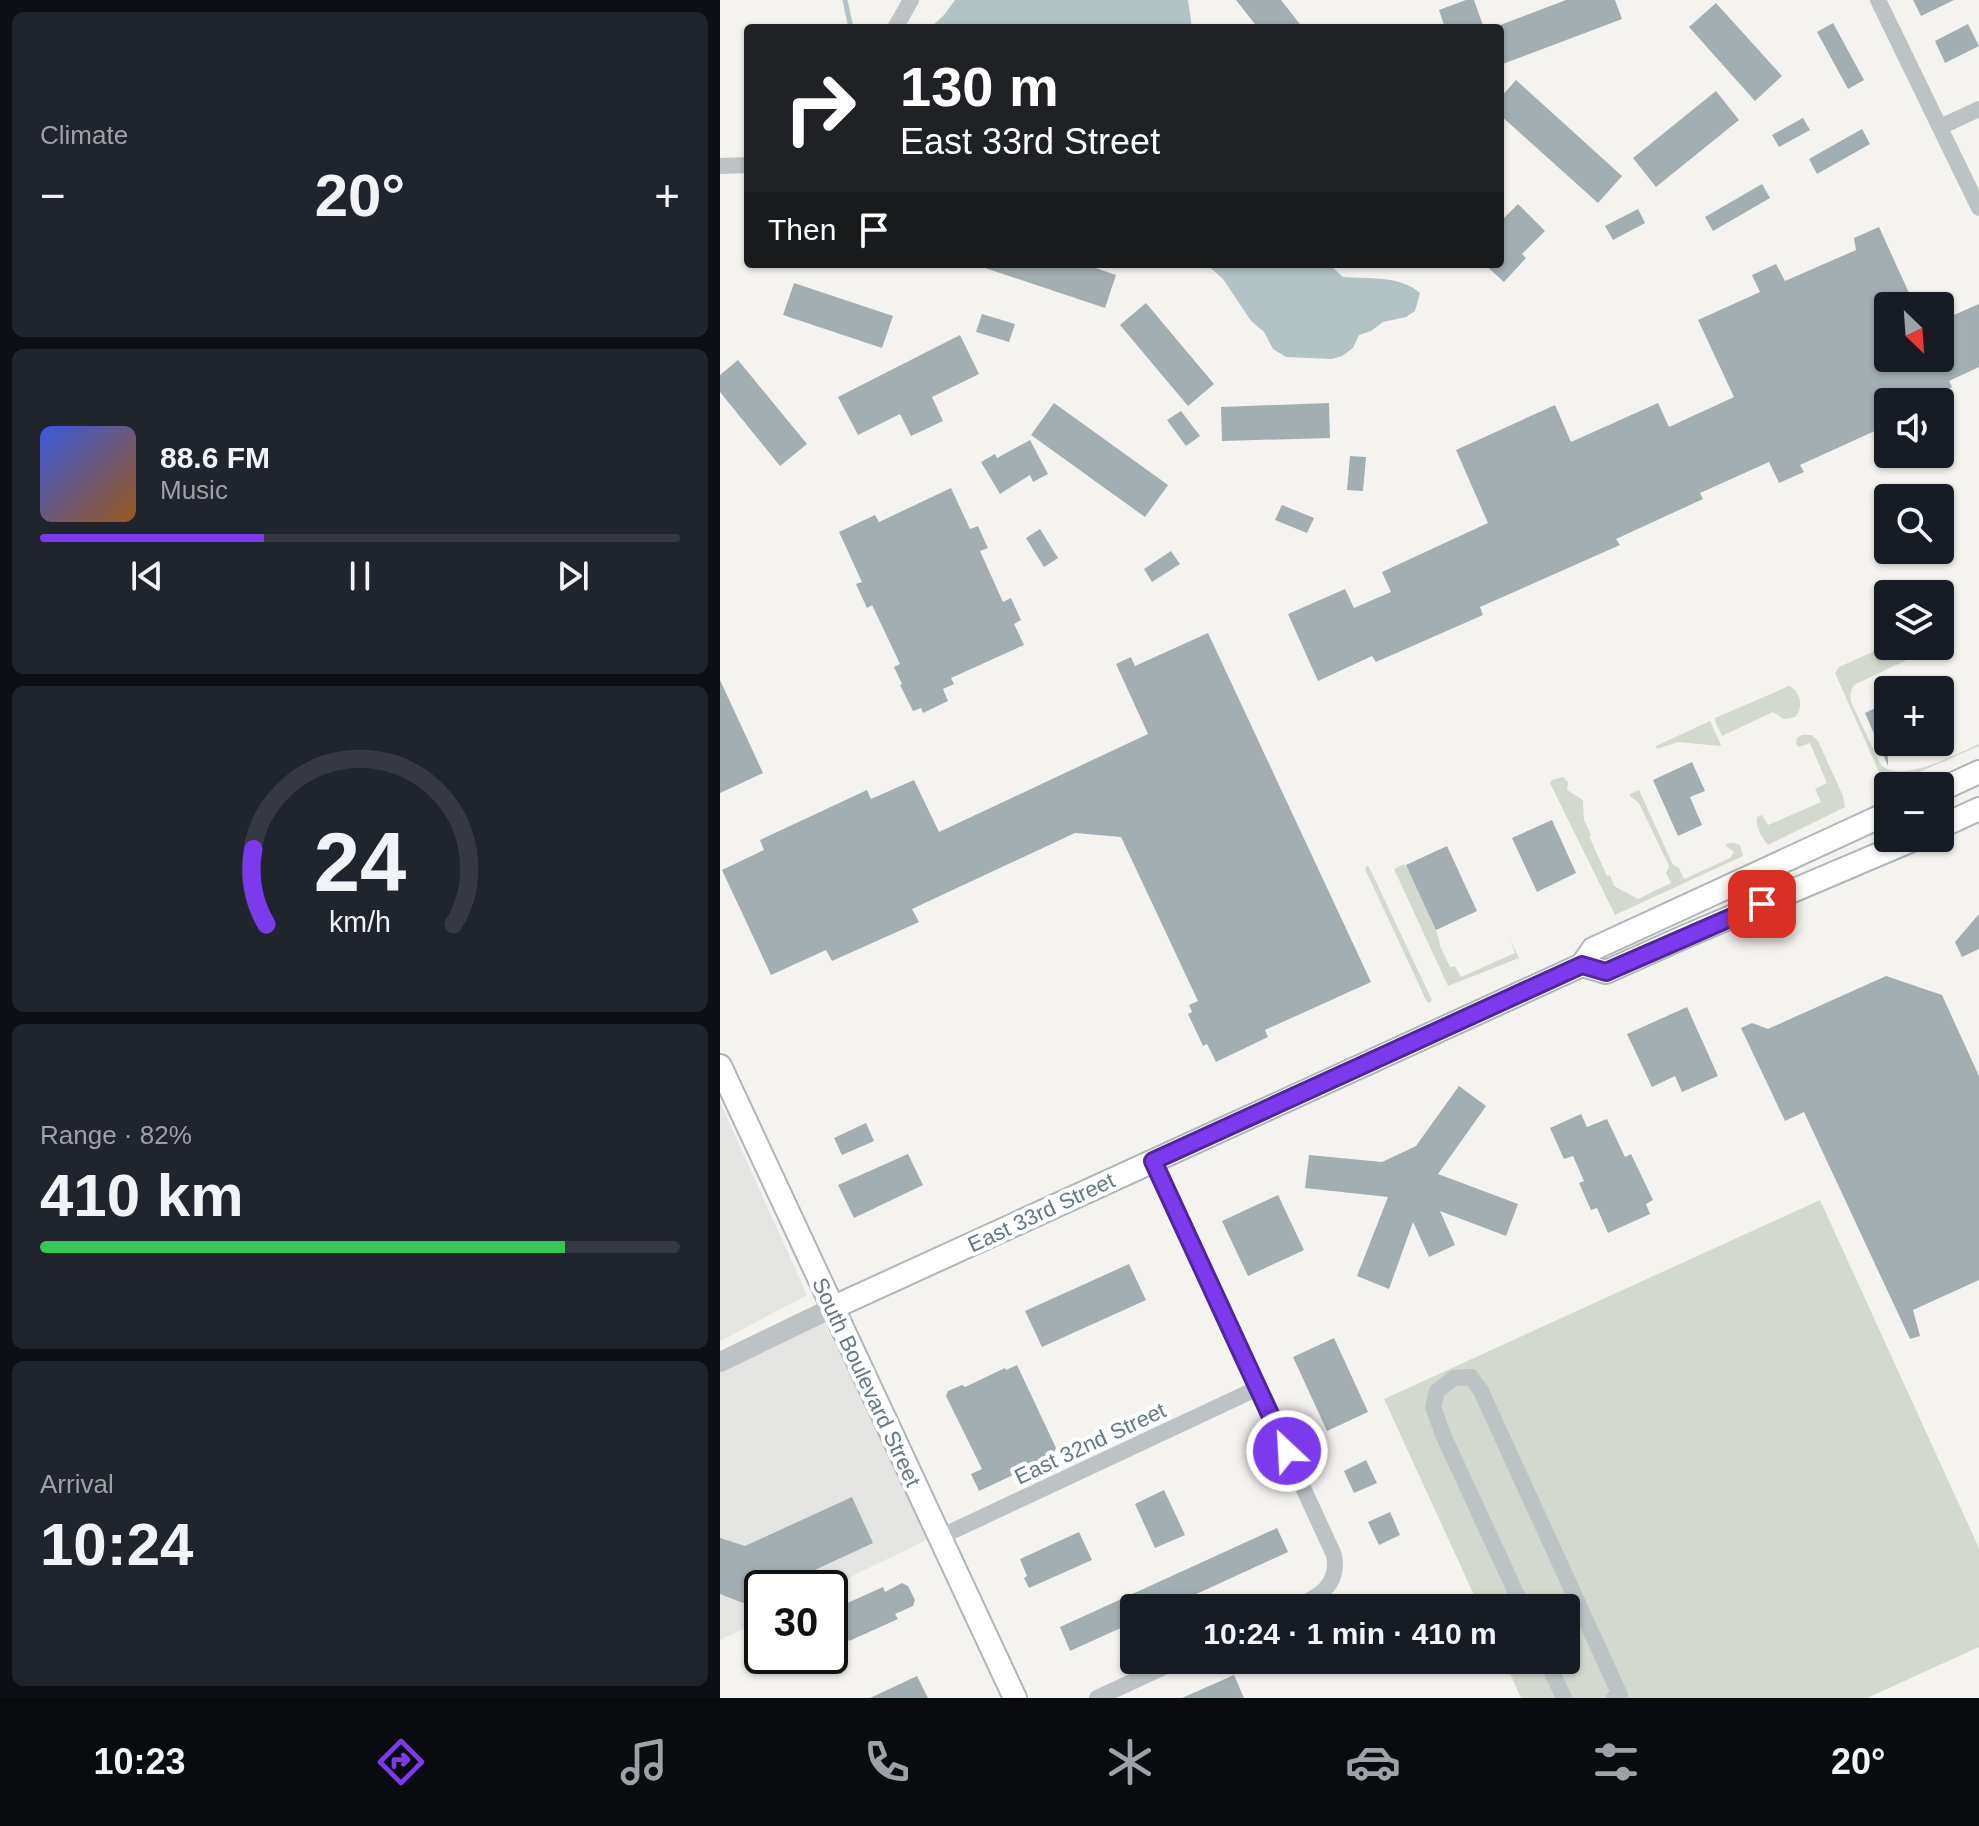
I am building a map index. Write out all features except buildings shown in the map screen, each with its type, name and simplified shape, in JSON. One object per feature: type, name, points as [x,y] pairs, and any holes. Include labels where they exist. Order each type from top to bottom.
[{"type":"main road","points":[[1954,784],[1979,772]]},
{"type":"main road","points":[[1954,821],[1979,809]]},
{"type":"main road","name":"East 33rd Street","points":[[832,1308],[1582,965],[1593,949],[1874,819]]},
{"type":"main road","name":"East 33rd Street","points":[[1582,965],[1606,972],[1884,852]]},
{"type":"main road","name":"South Boulevard Street","points":[[720,1066],[1015,1698]]},
{"type":"street","points":[[1878,0],[1979,208]]},
{"type":"street","points":[[897,24],[910,2]]},
{"type":"street","points":[[1940,127],[1979,109]]},
{"type":"street","points":[[720,166],[744,165]]},
{"type":"street","points":[[1153,1161],[1329,1541],[1335,1574],[1320,1594]]},
{"type":"street","name":"East 33rd Street","points":[[720,1362],[832,1308]]},
{"type":"street","points":[[1517,1594],[1433,1407],[1437,1391],[1454,1378],[1471,1377],[1481,1391],[1574,1594]]},
{"type":"street","name":"East 32nd Street","points":[[940,1537],[1258,1388]]},
{"type":"street","points":[[1580,1608],[1620,1695],[1614,1698]]},
{"type":"street","points":[[1097,1698],[1149,1674]]},
{"type":"street","points":[[1553,1674],[1564,1698]]},
{"type":"shaded area","points":[[955,0],[1188,0],[1191,24],[934,24]]},
{"type":"shaded area","points":[[1211,268],[1333,268],[1343,277],[1403,283],[1420,293],[1415,311],[1406,317],[1383,322],[1359,335],[1353,348],[1342,356],[1332,359],[1286,357],[1273,349],[1264,332],[1251,321],[1223,279]]},
{"type":"shaded area","points":[[1874,651],[1874,660],[1907,660],[1856,684],[1851,694],[1851,702],[1874,756],[1881,765],[1891,770],[1916,769],[1979,746],[1919,772],[1879,772],[1835,673],[1839,667]]},
{"type":"shaded area","points":[[1789,686],[1800,700],[1800,709],[1795,717],[1784,719],[1773,712],[1722,736],[1715,718]]},
{"type":"shaded area","points":[[1710,721],[1720,746],[1678,742],[1657,749],[1656,746]]},
{"type":"shaded area","points":[[1812,735],[1818,741],[1845,807],[1768,845],[1760,832],[1757,817],[1762,815],[1768,825],[1821,802],[1815,789],[1827,783],[1810,743],[1799,747],[1796,744],[1797,738]]},
{"type":"shaded area","points":[[1563,777],[1568,782],[1567,790],[1583,800],[1589,836],[1607,876],[1610,875],[1614,886],[1638,899],[1671,883],[1666,873],[1669,866],[1639,803],[1630,796],[1639,790],[1673,865],[1679,868],[1684,879],[1730,858],[1734,852],[1727,844],[1740,845],[1743,856],[1615,915],[1550,783]]},
{"type":"shaded area","points":[[1404,864],[1426,904],[1450,967],[1455,966],[1461,977],[1515,953],[1510,940],[1519,958],[1448,986],[1394,869]]},
{"type":"shaded area","points":[[1367,866],[1432,1000],[1430,1003],[1365,869]]},
{"type":"shaded area","points":[[720,1102],[807,1295],[720,1341]]},
{"type":"shaded area","points":[[1820,1200],[1979,1548],[1979,1647],[1867,1698],[1521,1698],[1510,1674],[1580,1674],[1580,1594],[1474,1594],[1384,1399]]},
{"type":"shaded area","points":[[823,1320],[930,1538],[848,1578],[848,1570],[744,1570],[744,1629],[720,1640],[720,1372]]},
{"type":"waterway","points":[[845,0],[850,24]]},
{"type":"route","points":[[1287,1451],[1153,1161],[1582,965],[1606,972],[1762,904]]}]
